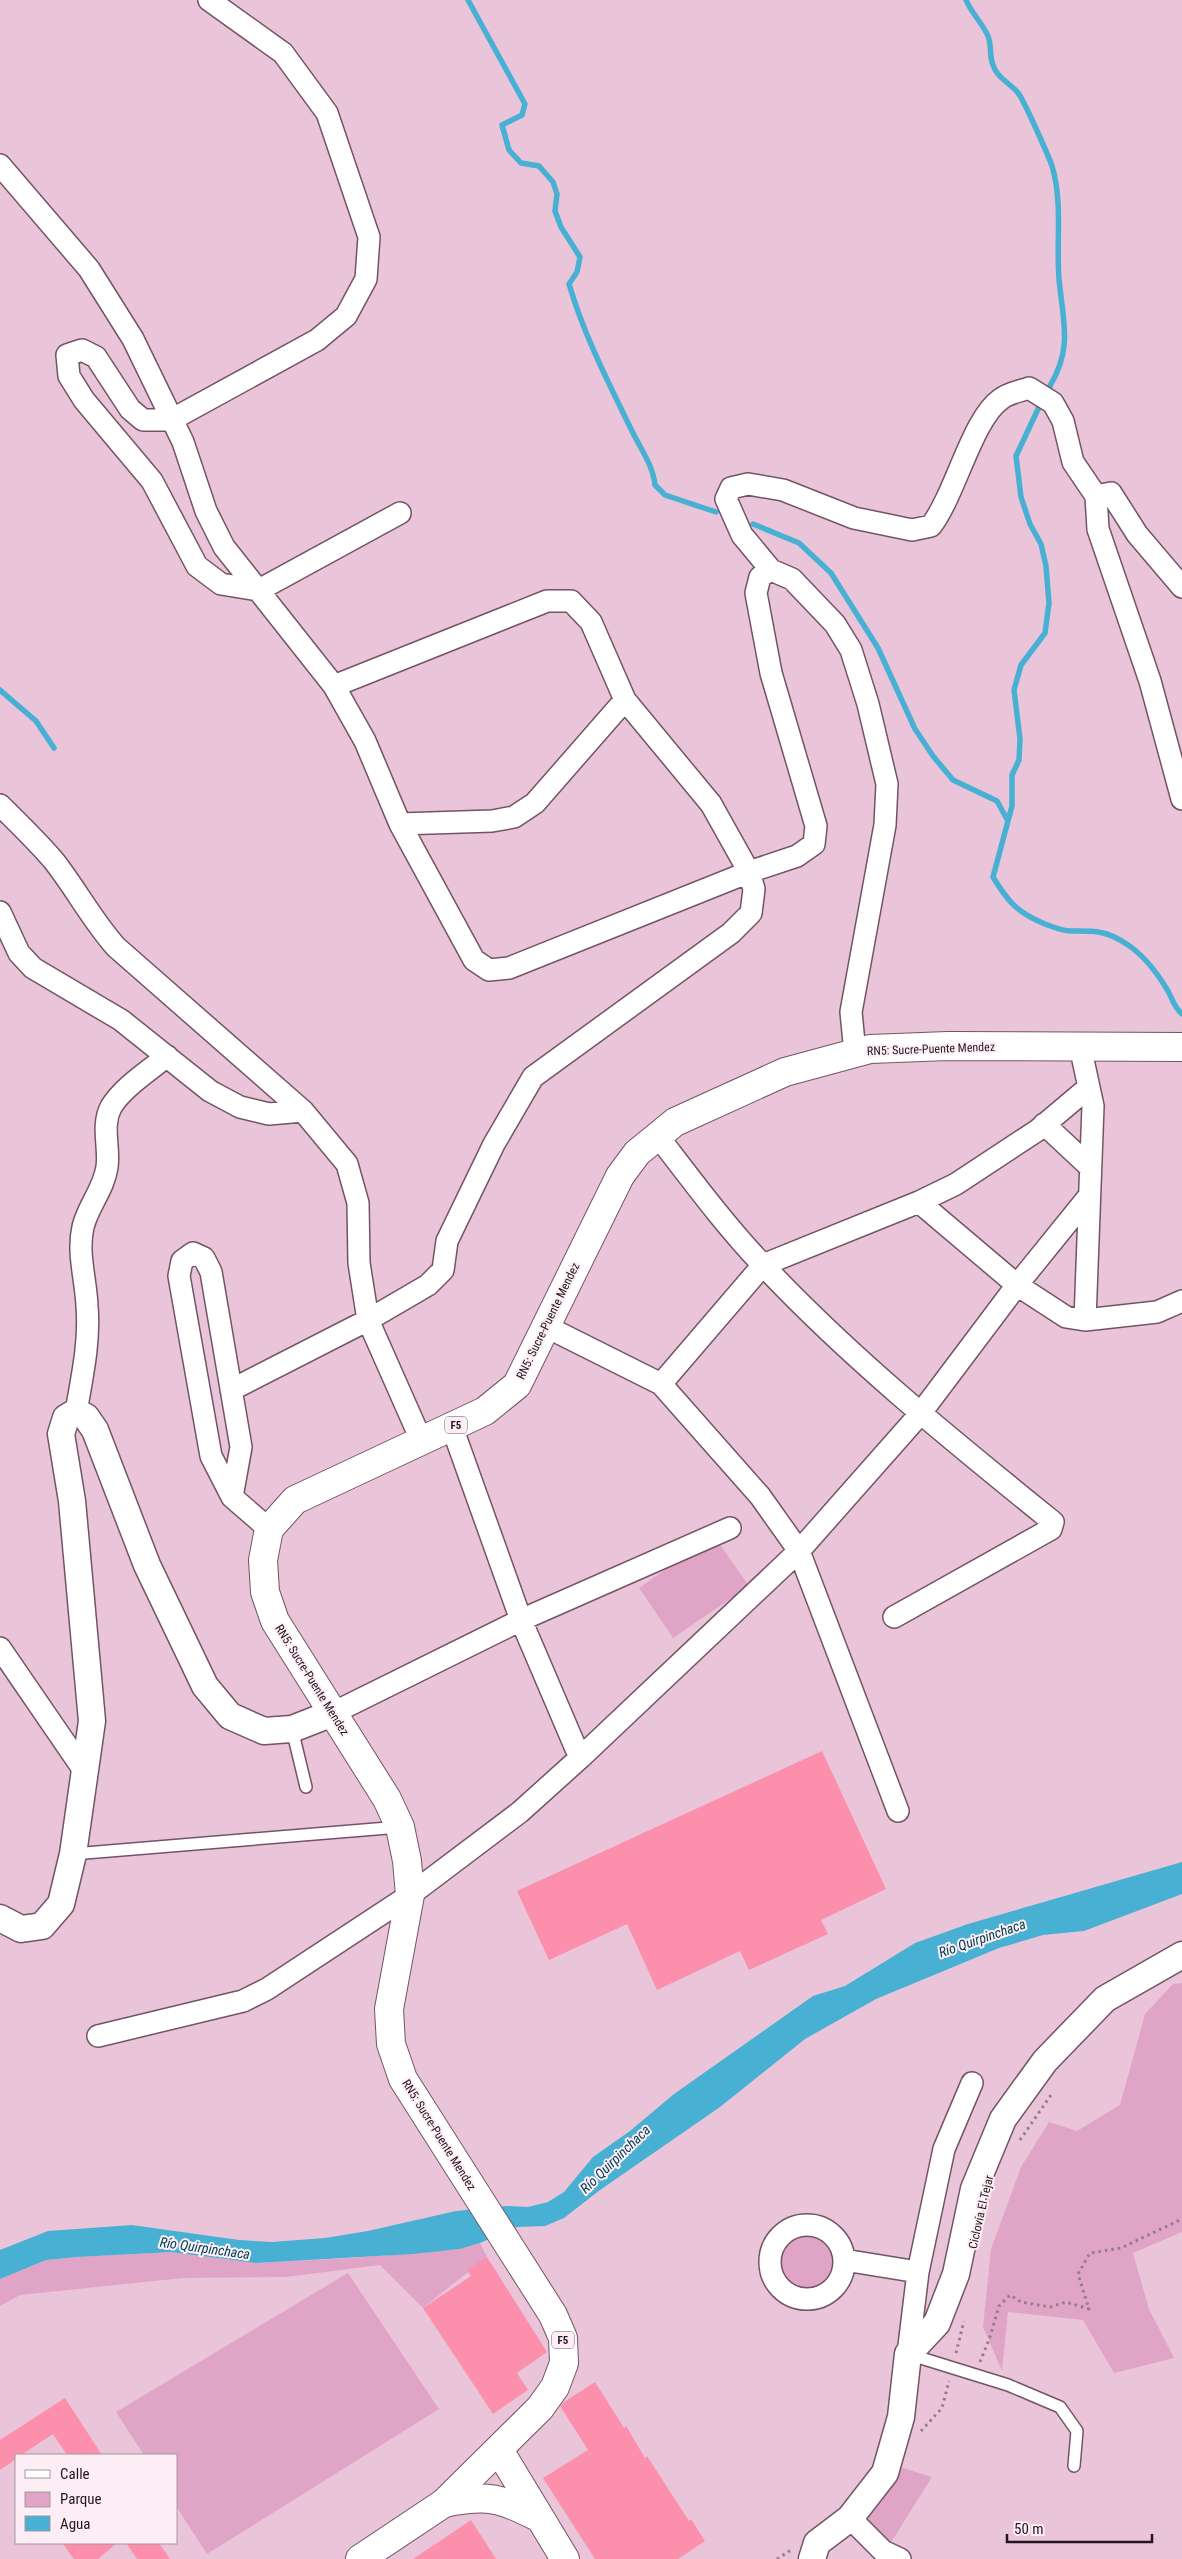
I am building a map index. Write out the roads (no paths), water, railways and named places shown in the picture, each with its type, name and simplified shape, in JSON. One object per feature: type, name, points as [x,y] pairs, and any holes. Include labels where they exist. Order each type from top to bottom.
[{"type":"main road","name":"RN5: Sucre-Puente Mendez","points":[[360,2559],[444,2503],[540,2408],[555,2387],[564,2363],[563,2338],[553,2314],[404,2080],[391,2044],[389,2009],[410,1895],[407,1861],[400,1827],[387,1799],[274,1621],[264,1584],[263,1560],[269,1529],[295,1500],[485,1411],[517,1385],[620,1176],[637,1153],[675,1122],[785,1072],[870,1049],[948,1046],[1182,1047]]},
{"type":"main road","points":[[499,2450],[565,2559]]},
{"type":"main road","points":[[444,2503],[471,2498],[492,2498],[509,2503],[540,2518]]},
{"type":"street","points":[[209,0],[283,53],[327,113],[369,238],[366,278],[346,316],[317,340],[171,420],[143,420],[130,409],[96,357],[82,350],[67,355],[69,376],[84,400],[152,482],[198,566],[221,584],[259,590],[400,513]]},
{"type":"street","points":[[0,165],[90,269],[133,339],[183,442],[206,511],[224,547],[334,686],[365,741],[400,824],[474,960],[489,970],[509,968],[749,872],[797,856],[814,844],[816,826],[770,673],[756,592],[760,577],[771,570]]},
{"type":"street","points":[[855,1053],[851,1012],[885,825],[887,784],[868,704],[851,650],[834,624],[792,579],[771,570],[742,535],[726,500],[731,488],[748,484],[783,490],[854,518],[912,530],[931,526],[943,510],[983,418],[1001,398],[1029,388],[1053,403],[1063,421],[1073,462],[1096,496],[1098,529],[1150,681],[1182,798]]},
{"type":"street","points":[[1096,496],[1111,493],[1136,534],[1182,587]]},
{"type":"street","points":[[231,1390],[368,1320],[428,1286],[443,1270],[447,1241],[494,1144],[533,1078],[549,1064],[731,933],[751,913],[754,889],[749,872],[711,804],[625,700],[591,622],[571,601],[547,601],[334,686]]},
{"type":"street","points":[[400,824],[492,821],[514,817],[535,803],[625,700]]},
{"type":"street","points":[[0,805],[53,860],[76,891],[100,929],[116,946],[303,1111],[347,1164],[358,1203],[359,1263],[368,1320],[422,1442]]},
{"type":"street","points":[[0,912],[19,953],[33,968],[121,1020],[210,1092],[240,1107],[269,1114],[303,1111]]},
{"type":"street","points":[[1080,1046],[1093,1106],[1088,1196],[1085,1320]]},
{"type":"street","points":[[76,1412],[88,1335],[82,1257],[83,1227],[105,1178],[108,1158],[106,1129],[110,1108],[167,1056]]},
{"type":"street","points":[[661,1384],[763,1265],[919,1202],[956,1184],[1044,1124],[1089,1087]]},
{"type":"street","points":[[1044,1124],[1090,1166]]},
{"type":"street","points":[[657,1135],[735,1234],[763,1265],[920,1414],[1053,1522],[1051,1529],[894,1617]]},
{"type":"street","points":[[98,2036],[243,2001],[266,1989],[410,1895],[520,1812],[580,1758],[799,1551],[920,1414],[1017,1285],[1088,1196]]},
{"type":"street","points":[[919,1202],[1017,1285],[1066,1318],[1085,1320],[1157,1312],[1182,1301]]},
{"type":"street","points":[[232,1497],[241,1447],[211,1272],[204,1258],[193,1253],[182,1261],[179,1276],[211,1456],[232,1497],[269,1529]]},
{"type":"street","points":[[547,1327],[661,1384],[760,1496],[799,1551],[898,1812]]},
{"type":"street","points":[[76,1412],[86,1417],[95,1430],[147,1565],[205,1686],[230,1716],[264,1731],[292,1729],[333,1713],[521,1620],[730,1528]]},
{"type":"street","points":[[0,1918],[21,1929],[42,1926],[62,1904],[72,1854],[92,1721],[72,1501],[60,1434],[66,1418],[76,1412]]},
{"type":"street","points":[[452,1427],[521,1620],[580,1758]]},
{"type":"street","points":[[0,1648],[84,1769]]},
{"type":"street","points":[[908,2354],[936,2323],[956,2274],[974,2189],[1003,2119],[1045,2061],[1105,1999],[1182,1955]]},
{"type":"street","points":[[804,2553],[850,2518],[884,2473],[901,2417],[918,2272],[944,2149],[972,2084]]},
{"type":"street","points":[[844,2260],[918,2272]]},
{"type":"street","points":[[850,2518],[883,2551],[900,2559]]},
{"type":"lane","points":[[292,1729],[306,1788]]},
{"type":"lane","points":[[72,1854],[400,1827]]},
{"type":"lane","points":[[908,2354],[1008,2385],[1060,2408],[1077,2431],[1074,2466]]},
{"type":"water","name":"Río Quirpinchaca","points":[[1182,1862],[1182,1894],[1084,1931],[1043,1935],[999,1948],[876,1999],[805,2039],[720,2107],[600,2190],[564,2218],[545,2226],[517,2227],[480,2243],[460,2249],[412,2254],[256,2263],[171,2252],[77,2257],[46,2260],[0,2279],[0,2250],[48,2231],[132,2225],[239,2240],[272,2242],[325,2238],[368,2231],[456,2211],[506,2206],[528,2207],[548,2202],[564,2192],[593,2157],[630,2131],[674,2094],[813,1996],[845,1986],[915,1943],[968,1924]]},
{"type":"waterway","points":[[468,0],[525,104],[522,115],[502,125],[509,150],[521,163],[539,166],[553,182],[557,194],[555,211],[561,227],[580,257],[577,272],[569,284],[575,303],[605,376],[649,464],[655,485],[665,495],[716,512]]},
{"type":"waterway","points":[[966,0],[988,36],[995,70],[1018,93],[1036,128],[1052,166],[1057,194],[1058,265],[1065,334],[1062,359],[1050,386]]},
{"type":"waterway","points":[[1039,407],[1016,456],[1021,497],[1030,524],[1041,544],[1046,566],[1049,603],[1045,633],[1021,665],[1014,690],[1020,739],[1019,760],[1012,775],[1012,806],[993,877],[1014,906],[1028,916],[1054,928],[1105,933],[1132,948],[1155,971],[1175,1006],[1182,1014]]},
{"type":"waterway","points":[[753,524],[799,543],[831,573],[878,648],[915,729],[933,756],[953,780],[997,801],[1008,821]]},
{"type":"waterway","points":[[0,690],[36,721],[54,748]]}]
